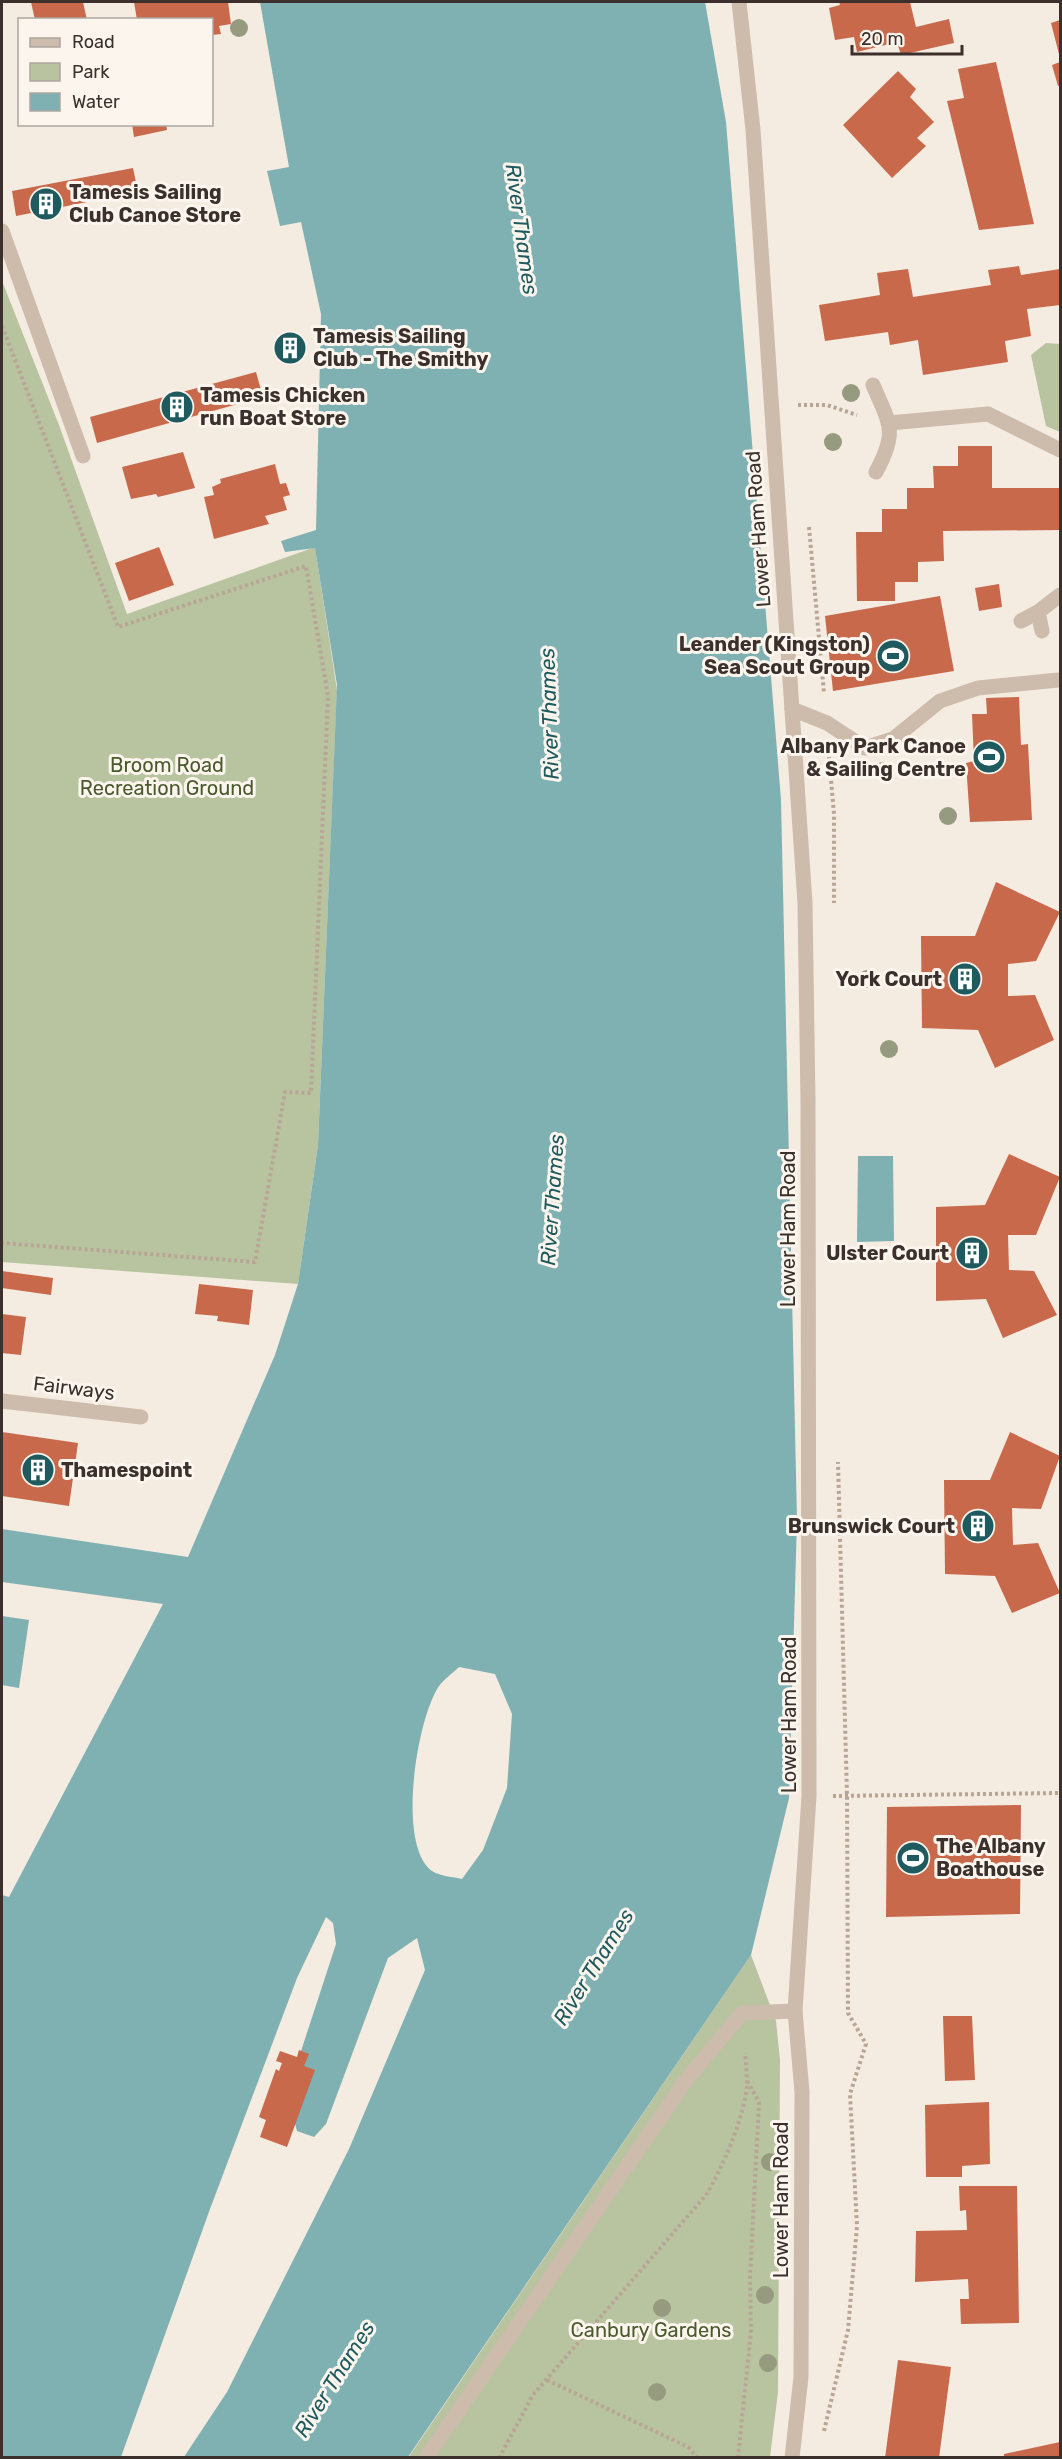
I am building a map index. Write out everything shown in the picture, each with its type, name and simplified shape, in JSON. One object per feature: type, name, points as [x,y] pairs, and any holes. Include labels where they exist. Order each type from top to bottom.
[{"type":"street","name":"Lower Ham Road","points":[[739,2],[751,101],[805,903],[810,1560],[809,1796],[795,2011],[802,2092],[801,2377],[792,2457]]},
{"type":"street","points":[[2,231],[83,456]]},
{"type":"street","points":[[873,385],[890,423],[890,447],[876,472]]},
{"type":"street","points":[[890,423],[988,414],[1060,450]]},
{"type":"street","points":[[1021,621],[1038,612],[1060,595]]},
{"type":"street","points":[[1038,612],[1042,631]]},
{"type":"street","points":[[792,708],[827,723],[865,748],[893,739],[940,701],[978,688],[1058,680]]},
{"type":"street","name":"Fairways","points":[[2,1401],[141,1418]]},
{"type":"street","points":[[426,2457],[687,2079],[742,2013],[795,2011]]},
{"type":"path","points":[[2,326],[117,627],[306,566],[328,696],[311,1093],[285,1092],[255,1262],[2,1244]]},
{"type":"path","points":[[798,405],[813,403],[827,405],[890,423]]},
{"type":"path","points":[[810,533],[827,723]]},
{"type":"path","points":[[823,2434],[848,2330],[857,2226],[850,2094],[866,2044],[848,2013],[847,1796],[1060,1793]]},
{"type":"path","points":[[499,2457],[533,2395],[706,2195],[721,2172],[747,2082],[759,2102],[750,2277],[751,2331],[738,2457]]},
{"type":"path","points":[[547,2380],[688,2447],[698,2457]]},
{"type":"green space","name":"Broom Road Recreation Ground","points":[[2,281],[59,425],[127,614],[315,547],[337,690],[318,1145],[298,1284],[2,1262]]},
{"type":"green space","points":[[1046,343],[1060,344],[1060,432],[1046,426],[1031,355]]},
{"type":"green space","name":"Canbury Gardens","points":[[751,1955],[776,2021],[780,2060],[778,2392],[770,2457],[408,2458]]},
{"type":"water","name":"River Thames","points":[[260,2],[705,2],[726,122],[781,800],[797,1520],[789,1798],[751,1955],[408,2457],[184,2457],[227,2392],[349,2149],[425,1970],[417,1938],[388,1958],[326,2124],[314,2137],[297,2131],[287,2094],[336,1944],[333,1923],[326,1917],[297,1978],[210,2209],[121,2457],[2,2457],[2,1895],[9,1897],[163,1604],[2,1582],[2,1529],[188,1557],[275,1355],[298,1284],[318,1145],[337,685],[315,548],[285,552],[281,541],[316,530],[321,314],[301,222],[280,226],[267,171],[289,167]],"holes":[[[459,1667],[495,1674],[512,1714],[507,1788],[483,1850],[462,1879],[442,1875],[432,1871],[421,1857],[415,1836],[414,1781],[424,1725],[439,1686]]]},
{"type":"water","points":[[858,1156],[893,1156],[894,1241],[857,1242]]},
{"type":"water","points":[[2,1616],[29,1620],[19,1688],[2,1685]]},
{"type":"building","points":[[31,2],[83,2],[87,18],[35,18]]},
{"type":"building","points":[[134,2],[228,2],[231,24],[219,26],[221,34],[213,35],[213,18],[137,18]]},
{"type":"building","points":[[839,2],[910,2],[916,27],[949,19],[954,43],[901,55],[897,42],[857,52],[854,37],[835,40],[829,8],[840,5]]},
{"type":"building","points":[[1060,20],[1060,58],[1051,23]]},
{"type":"building","points":[[996,62],[1034,224],[979,230],[947,101],[964,98],[958,69]]},
{"type":"building","points":[[1060,62],[1060,86],[1058,86],[1052,65]]},
{"type":"building","points":[[898,71],[916,89],[910,97],[934,122],[917,138],[926,146],[892,178],[843,125]]},
{"type":"building","points":[[132,126],[166,126],[167,130],[134,137]]},
{"type":"building","name":"Tamesis Sailing Club Canoe Store","points":[[133,168],[138,192],[16,216],[12,191]]},
{"type":"building","points":[[1019,266],[1021,275],[1060,269],[1060,305],[1027,309],[1031,336],[1005,341],[1008,362],[923,375],[918,340],[890,345],[888,332],[825,341],[819,305],[880,295],[877,273],[908,269],[913,297],[991,285],[988,270]]},
{"type":"building","name":"Tamesis Sailing Club - The Smithy","points":[[295,338],[296,358],[284,358],[283,339]]},
{"type":"building","name":"Tamesis Chicken run Boat Store","points":[[256,372],[263,397],[97,443],[90,417]]},
{"type":"building","points":[[958,446],[992,446],[992,488],[1060,488],[1060,530],[943,531],[944,561],[918,562],[918,582],[895,582],[895,601],[857,601],[856,532],[882,532],[882,509],[907,509],[907,488],[934,488],[933,466],[958,466]]},
{"type":"building","points":[[183,452],[195,488],[158,497],[156,494],[131,499],[122,467]]},
{"type":"building","points":[[275,464],[280,484],[286,483],[290,495],[283,497],[287,510],[265,516],[269,524],[214,539],[204,497],[214,495],[212,487],[221,483],[220,479]]},
{"type":"building","points":[[159,547],[174,585],[129,601],[115,563]]},
{"type":"building","points":[[999,584],[1002,607],[979,611],[975,588]]},
{"type":"building","points":[[940,596],[954,671],[833,691],[825,616]]},
{"type":"building","points":[[1019,697],[1021,745],[1028,744],[1032,820],[970,822],[966,763],[974,761],[972,714],[987,714],[986,698]]},
{"type":"building","name":"York Court","points":[[996,882],[1060,912],[1036,961],[1008,964],[1008,996],[1035,995],[1054,1040],[995,1068],[978,1030],[922,1028],[921,936],[975,936]]},
{"type":"building","name":"Ulster Court","points":[[1009,1154],[1060,1177],[1036,1235],[1008,1235],[1009,1270],[1034,1271],[1057,1315],[1003,1338],[986,1299],[936,1301],[936,1207],[985,1205]]},
{"type":"building","points":[[2,1271],[53,1278],[51,1295],[2,1288]]},
{"type":"building","points":[[199,1284],[253,1290],[249,1325],[217,1321],[218,1316],[195,1314]]},
{"type":"building","points":[[2,1314],[26,1317],[21,1355],[2,1353]]},
{"type":"building","name":"Thamespoint","points":[[2,1432],[78,1443],[69,1506],[2,1496]]},
{"type":"building","name":"Brunswick Court","points":[[1010,1432],[1060,1456],[1041,1509],[1012,1508],[1013,1545],[1038,1543],[1060,1593],[1012,1613],[995,1576],[945,1574],[944,1480],[990,1480]]},
{"type":"building","points":[[1021,1805],[1020,1914],[886,1917],[887,1807]]},
{"type":"building","points":[[943,2016],[972,2016],[975,2080],[945,2081]]},
{"type":"building","points":[[299,2050],[309,2054],[304,2066],[315,2070],[287,2147],[260,2137],[266,2120],[259,2117],[276,2069],[279,2071],[282,2063],[276,2061],[280,2051],[297,2057]]},
{"type":"building","points":[[989,2102],[990,2164],[962,2166],[962,2177],[926,2177],[925,2105]]},
{"type":"building","points":[[959,2186],[1017,2186],[1019,2323],[961,2324],[960,2299],[969,2299],[968,2279],[915,2282],[916,2231],[967,2230],[966,2210],[960,2211]]},
{"type":"building","points":[[898,2360],[951,2367],[939,2458],[885,2458]]},
{"type":"building","points":[[1060,2442],[1060,2458],[1004,2458],[1004,2454]]},
{"type":"place","name":"Tamesis Sailing Club Canoe Store","points":[[46,204]]},
{"type":"place","name":"Tamesis Sailing Club - The Smithy","points":[[290,348]]},
{"type":"place","name":"Tamesis Chicken run Boat Store","points":[[177,407]]},
{"type":"place","name":"Leander (Kingston) Sea Scout Group","points":[[893,656]]},
{"type":"place","name":"Albany Park Canoe & Sailing Centre","points":[[989,757]]},
{"type":"place","name":"York Court","points":[[965,979]]},
{"type":"place","name":"Ulster Court","points":[[972,1253]]},
{"type":"place","name":"Thamespoint","points":[[38,1470]]},
{"type":"place","name":"Brunswick Court","points":[[978,1526]]},
{"type":"place","name":"The Albany Boathouse","points":[[913,1858]]}]
